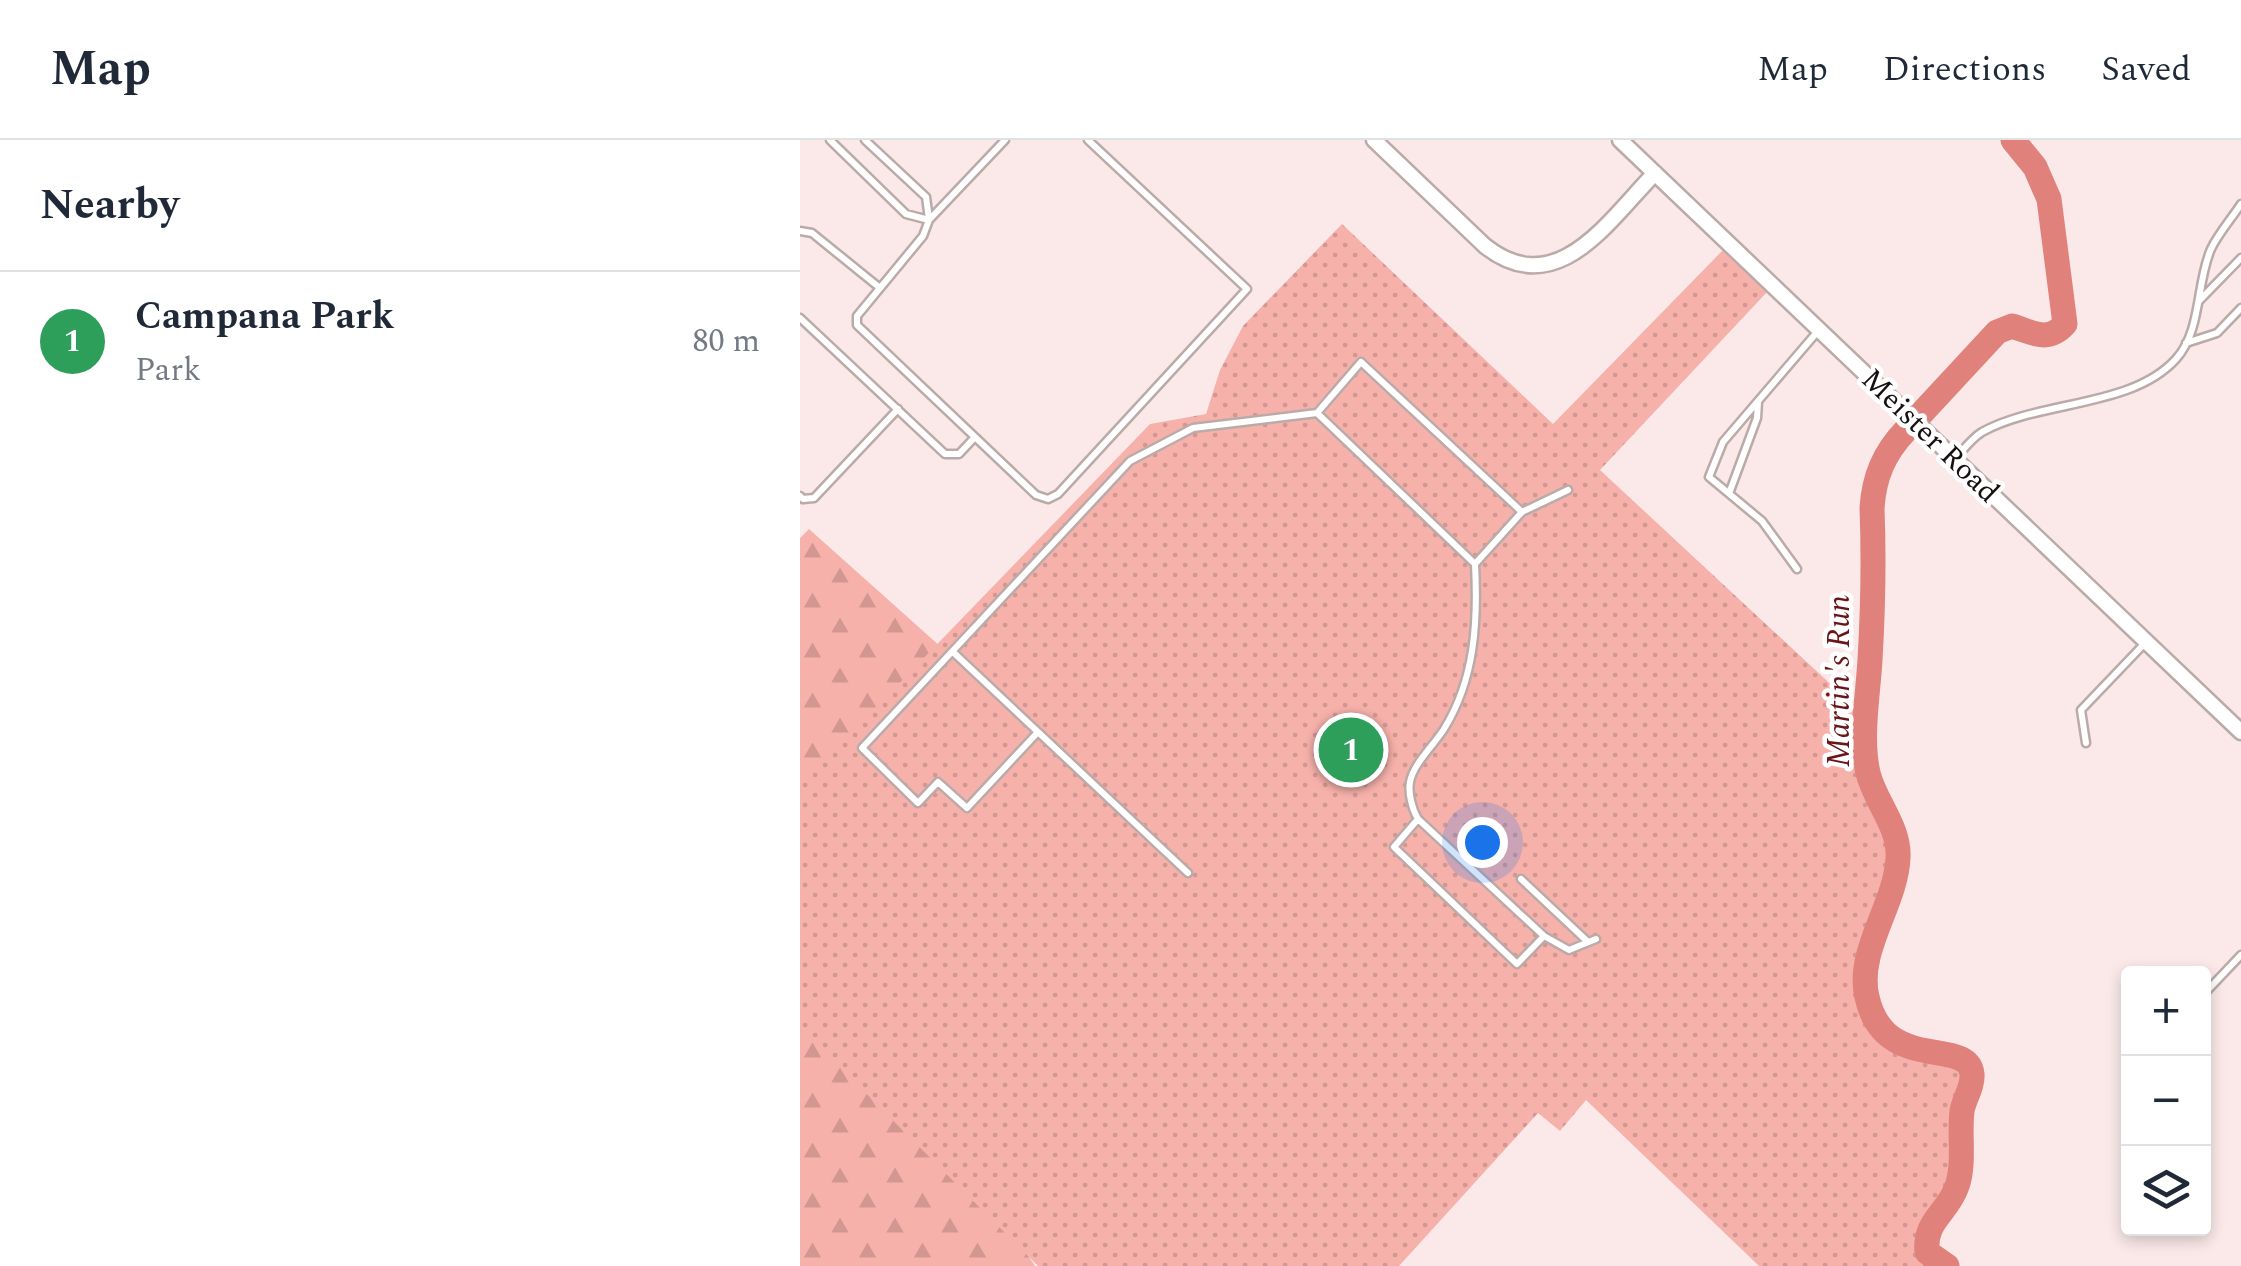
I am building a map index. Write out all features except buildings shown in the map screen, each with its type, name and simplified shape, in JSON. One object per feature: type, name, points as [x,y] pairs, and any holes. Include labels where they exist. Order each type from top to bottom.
[{"type":"street","points":[[1374,140],[1485,246],[1524,265],[1549,264],[1573,255],[1655,173]]},
{"type":"street","name":"Meister Road","points":[[1620,140],[2241,732]]},
{"type":"lane","points":[[830,140],[906,214],[930,220]]},
{"type":"lane","points":[[866,140],[926,197],[930,220]]},
{"type":"lane","points":[[1006,140],[930,220],[923,236],[857,316],[857,324],[1036,495],[1048,500],[1058,494],[1247,289],[1088,140]]},
{"type":"lane","points":[[1954,460],[1978,434],[2012,419],[2130,390],[2174,362],[2186,343],[2211,250],[2241,204]]},
{"type":"lane","points":[[800,232],[812,233],[880,288]]},
{"type":"lane","points":[[2198,302],[2241,258]]},
{"type":"lane","points":[[2186,343],[2216,333],[2241,308]]},
{"type":"lane","points":[[800,318],[946,454],[959,454],[975,437]]},
{"type":"lane","points":[[1797,570],[1762,520],[1709,477],[1723,442],[1819,330]]},
{"type":"lane","points":[[1038,732],[967,808],[938,782],[918,803],[862,748],[1130,461],[1193,428],[1317,413],[1361,362],[1522,512]]},
{"type":"lane","points":[[1730,491],[1757,418],[1758,402]]},
{"type":"lane","points":[[800,496],[814,498],[898,409]]},
{"type":"lane","points":[[1317,413],[1475,564],[1477,611],[1468,675],[1444,728],[1410,781],[1412,810],[1544,936],[1569,950],[1592,941],[1521,879]]},
{"type":"lane","points":[[1475,564],[1522,512],[1568,490]]},
{"type":"lane","points":[[2086,743],[2080,710],[2146,642]]},
{"type":"lane","points":[[952,652],[1188,873]]},
{"type":"lane","points":[[1418,819],[1394,847],[1517,964],[1544,936]]},
{"type":"lane","points":[[2211,987],[2241,956]]},
{"type":"green space","points":[[1342,224],[1553,424],[1723,250],[1768,291],[1600,470],[1867,718],[1868,771],[1894,834],[1898,856],[1896,876],[1869,957],[1867,997],[1873,1018],[1897,1042],[1958,1058],[1967,1063],[1972,1073],[1963,1110],[1957,1186],[1927,1241],[1927,1252],[1942,1263],[1939,1266],[1759,1266],[1586,1100],[1560,1131],[1538,1113],[1399,1266],[1038,1266],[800,1027],[800,786],[1150,424],[1206,414],[1220,370],[1243,326]]},
{"type":"green space","points":[[809,529],[941,647],[800,794],[800,538]]},
{"type":"green space","points":[[800,980],[977,1179],[1035,1266],[800,1266]]},
{"type":"waterway","name":"Martin's Run","points":[[1920,415],[1997,332],[2012,326],[2047,335],[2065,324],[2049,199],[2035,167],[2013,140]]},
{"type":"waterway","name":"Martin's Run","points":[[1906,430],[1882,466],[1872,508],[1865,746],[1871,784],[1891,825],[1898,858],[1891,893],[1871,945],[1865,980],[1876,1021],[1890,1037],[1907,1046],[1956,1057],[1967,1063],[1972,1074],[1962,1111],[1959,1177],[1927,1241],[1927,1252],[1947,1266]]},
{"type":"place","name":"Campana Park","points":[[1351,750]]}]
